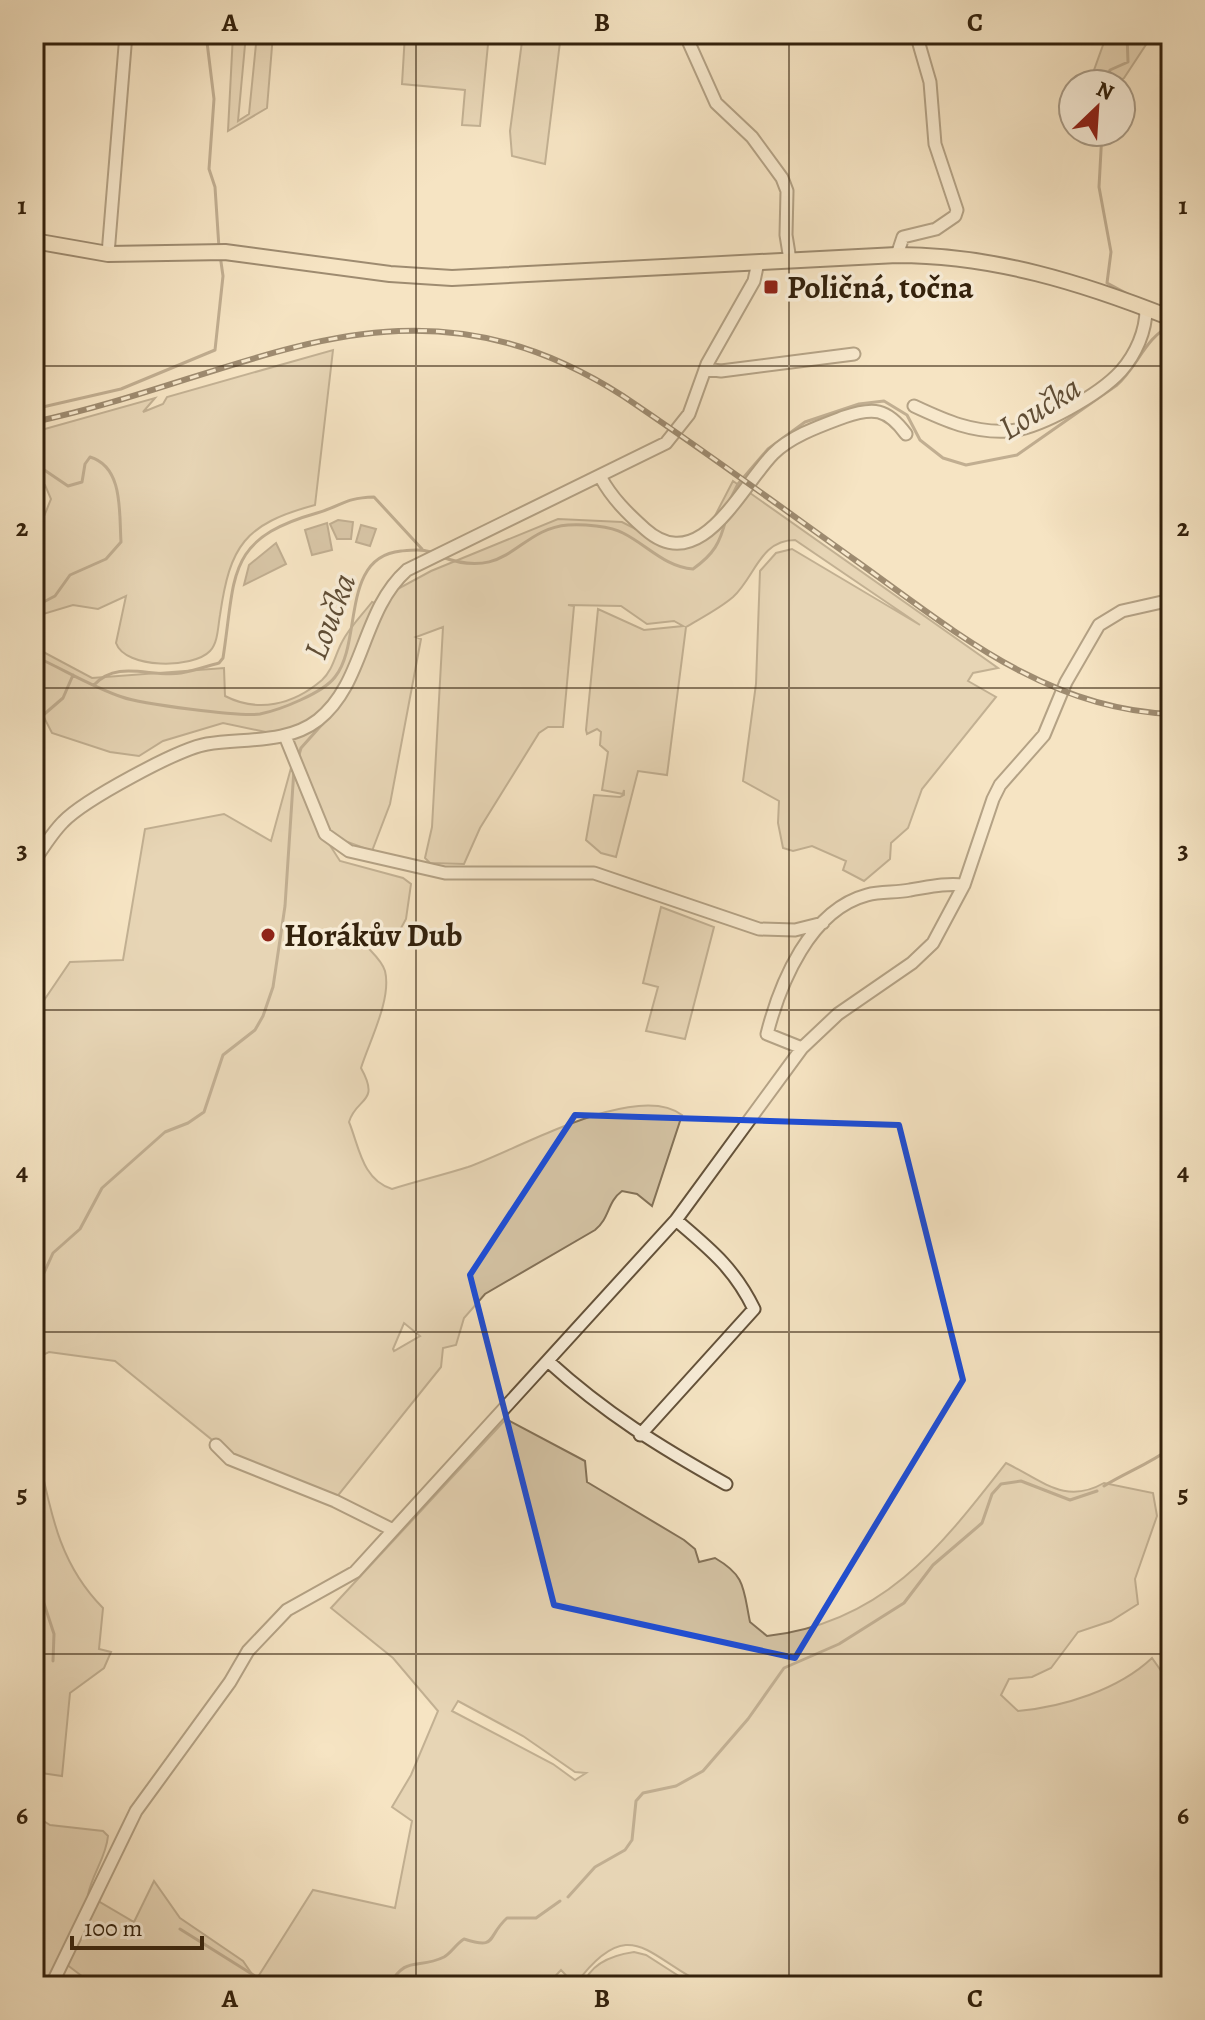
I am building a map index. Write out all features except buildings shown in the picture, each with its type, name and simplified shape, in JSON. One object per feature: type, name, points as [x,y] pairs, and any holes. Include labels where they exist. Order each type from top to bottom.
[{"type":"main road","points":[[34,241],[108,254],[225,252],[402,276],[452,278],[897,255],[949,256],[1004,265],[1171,318]]},
{"type":"street","points":[[108,254],[126,34]]},
{"type":"street","points":[[685,34],[716,103],[752,137],[782,178],[787,191],[786,235],[790,260]]},
{"type":"street","points":[[897,255],[903,237],[936,229],[955,216],[957,210],[935,144],[930,82],[919,44],[920,34]]},
{"type":"street","points":[[34,861],[64,821],[81,807],[188,748],[285,736],[307,728],[337,704],[378,606],[397,579],[418,563],[601,478],[674,436],[689,414],[705,369],[754,281],[758,262]]},
{"type":"street","points":[[914,406],[954,425],[978,430],[1019,430],[1037,425],[1120,372],[1141,336],[1146,309]]},
{"type":"street","points":[[705,369],[725,371],[854,354]]},
{"type":"street","points":[[601,478],[619,505],[653,536],[680,545],[694,540],[717,523],[774,453],[797,437],[874,409],[890,415],[906,434]]},
{"type":"street","points":[[51,1986],[136,1811],[230,1682],[248,1651],[287,1610],[355,1572],[676,1220],[802,1048],[838,1014],[912,963],[933,943],[964,885],[1000,785],[1044,735],[1066,682],[1099,625],[1122,611],[1171,600]]},
{"type":"street","points":[[285,736],[325,834],[349,851],[445,873],[594,873],[759,929],[795,930],[823,923]]},
{"type":"street","points":[[802,1048],[767,1034],[790,971],[823,923],[847,904],[867,894],[947,883],[964,885]]},
{"type":"street","points":[[640,1435],[754,1309],[740,1279],[727,1264],[676,1220]]},
{"type":"street","points":[[549,1362],[595,1404],[640,1435],[726,1484]]},
{"type":"street","points":[[216,1445],[230,1459],[335,1501],[393,1530]]},
{"type":"highlighted area","points":[[575,1115],[899,1125],[963,1380],[795,1658],[554,1605],[470,1275]]},
{"type":"shaded area","points":[[233,34],[246,34],[238,121],[249,114],[257,34],[273,34],[267,108],[228,131]]},
{"type":"shaded area","points":[[405,34],[489,34],[480,126],[462,125],[465,90],[402,84]]},
{"type":"shaded area","points":[[523,34],[561,34],[545,164],[512,156],[510,131]]},
{"type":"shaded area","points":[[1107,34],[1153,34],[1131,68],[1095,68]]},
{"type":"shaded area","points":[[333,350],[315,505],[272,520],[245,541],[229,571],[216,639],[210,651],[189,661],[160,664],[132,658],[122,652],[116,643],[126,596],[98,609],[73,605],[43,614],[34,631],[34,541],[51,499],[45,485],[34,474],[34,432],[155,398],[143,412],[163,404],[167,397]]},
{"type":"shaded area","points":[[733,481],[998,668],[973,673],[968,681],[996,697],[922,789],[908,828],[891,843],[890,859],[864,881],[843,870],[846,861],[812,846],[793,851],[783,848],[778,823],[779,801],[743,781],[756,684],[760,571],[776,553],[792,549],[920,625],[795,540],[774,546],[733,597],[686,627],[667,775],[638,771],[616,857],[601,853],[586,840],[594,795],[624,795],[624,790],[623,794],[602,790],[608,752],[600,745],[601,732],[597,729],[587,734],[586,730],[598,609],[644,630],[683,626],[674,621],[647,624],[621,606],[568,605],[574,606],[563,727],[548,727],[539,733],[480,828],[464,864],[430,863],[425,858],[432,827],[443,627],[416,637],[421,639],[390,804],[372,851],[334,837],[280,735],[223,723],[163,741],[139,756],[110,752],[52,733],[34,698],[34,647],[92,678],[224,668],[225,696],[250,704],[287,701],[311,689],[326,676],[345,637],[372,602],[382,606],[392,592],[431,571],[558,519],[622,522],[669,546],[705,535]]},
{"type":"shaded area","points":[[338,520],[353,522],[351,539],[337,539],[330,524]]},
{"type":"shaded area","points":[[327,523],[332,550],[312,555],[305,530]]},
{"type":"shaded area","points":[[361,525],[376,529],[370,546],[356,542]]},
{"type":"shaded area","points":[[276,543],[286,564],[244,585],[249,565]]},
{"type":"shaded area","points":[[291,768],[313,819],[340,861],[403,878],[411,884],[406,919],[395,939],[386,942],[359,936],[383,966],[386,982],[383,1007],[361,1068],[367,1080],[368,1094],[349,1122],[363,1161],[382,1185],[392,1189],[468,1167],[607,1112],[636,1106],[662,1106],[682,1115],[652,1206],[637,1194],[622,1191],[595,1230],[485,1294],[464,1318],[456,1345],[443,1348],[441,1367],[336,1498],[321,1489],[232,1456],[115,1361],[49,1352],[34,1359],[34,1015],[70,962],[123,960],[145,829],[224,814],[271,841]],"holes":[[[404,1323],[420,1336],[394,1351]]]},
{"type":"shaded area","points":[[661,907],[714,927],[685,1039],[646,1031],[658,987],[643,983]]},
{"type":"shaded area","points":[[506,1419],[585,1461],[587,1482],[684,1540],[695,1549],[699,1562],[715,1558],[733,1571],[742,1584],[750,1622],[767,1636],[808,1628],[843,1616],[875,1598],[931,1552],[1006,1463],[1043,1483],[1066,1491],[1077,1492],[1104,1483],[1153,1493],[1157,1516],[1135,1579],[1138,1604],[1111,1621],[1078,1632],[1051,1668],[1032,1677],[1009,1679],[1001,1695],[1018,1711],[1053,1706],[1107,1688],[1152,1658],[1171,1685],[1171,1986],[708,1986],[655,1954],[626,1945],[611,1949],[594,1962],[575,1985],[561,1970],[546,1986],[95,1986],[66,1964],[57,1986],[34,1986],[34,1815],[50,1825],[103,1831],[108,1836],[88,1895],[134,1922],[154,1881],[180,1918],[243,1961],[256,1980],[313,1890],[395,1908],[412,1821],[392,1807],[411,1775],[438,1711],[393,1658],[331,1608]],"holes":[[[458,1701],[523,1736],[575,1772],[586,1773],[575,1780],[553,1764],[452,1711]]]},
{"type":"shaded area","points":[[34,1435],[64,1549],[87,1589],[103,1608],[99,1649],[111,1652],[104,1668],[70,1693],[62,1776],[34,1772]]},
{"type":"shaded area","points":[[634,1952],[646,1955],[685,1980],[685,1986],[583,1986],[591,1971],[603,1962]]},
{"type":"waterway","points":[[206,34],[214,99],[209,169],[215,187],[219,248]]},
{"type":"waterway","points":[[1114,68],[1128,62],[1127,34]]},
{"type":"waterway","points":[[1101,148],[1099,187],[1111,252],[1107,283],[1137,299]]},
{"type":"waterway","points":[[34,409],[121,389],[215,350],[223,276],[220,255]]},
{"type":"waterway","name":"Loučka","points":[[730,500],[738,484],[768,449],[805,422],[859,404],[884,401],[907,415],[920,440],[943,458],[966,465],[1017,455],[1117,385],[1155,337],[1171,325]]},
{"type":"waterway","name":"Loučka","points":[[34,463],[68,486],[82,482],[85,464],[90,457],[101,462],[109,471],[118,493],[121,542],[106,559],[70,575],[55,596],[34,607]]},
{"type":"waterway","points":[[94,685],[103,677],[124,671],[170,674],[219,663],[223,658],[230,604],[240,564],[250,548],[287,523],[350,500],[374,497],[422,549]]},
{"type":"waterway","name":"Loučka","points":[[442,557],[465,563],[483,563],[498,559],[551,529],[581,525],[618,531],[665,560],[693,569],[715,547],[726,519]]},
{"type":"waterway","name":"Loučka","points":[[34,656],[100,688],[133,700],[233,714],[268,712],[311,695],[335,677],[349,643],[361,584],[369,568],[382,557],[401,551],[431,552]]},
{"type":"waterway","points":[[34,723],[63,698],[73,675]]},
{"type":"waterway","points":[[298,758],[301,748],[334,711]]},
{"type":"waterway","points":[[34,1295],[53,1253],[80,1229],[102,1188],[165,1132],[188,1123],[204,1112],[223,1055],[255,1030],[263,1016],[273,987],[285,906],[294,769]]},
{"type":"waterway","points":[[1104,1486],[1171,1448]]},
{"type":"waterway","points":[[568,1897],[595,1867],[625,1850],[632,1840],[636,1801],[643,1793],[676,1786],[703,1771],[748,1719],[784,1668],[839,1644],[904,1603],[933,1565],[982,1523],[992,1494],[1001,1484],[1021,1481],[1070,1500],[1097,1491]]},
{"type":"waterway","points":[[34,1573],[54,1634],[53,1661]]},
{"type":"waterway","points":[[389,1986],[407,1966],[444,1957],[464,1939],[487,1942],[507,1918],[536,1918],[560,1901]]},
{"type":"waterway","points":[[180,1929],[255,1976],[285,1978],[296,1986]]},
{"type":"railway","points":[[34,422],[328,340],[398,331],[470,335],[544,355],[623,396],[928,613],[1002,661],[1041,682],[1082,698],[1125,709],[1171,714]]},
{"type":"place","name":"Poličná, točna","points":[[771,287]]},
{"type":"place","name":"Horákův Dub","points":[[268,935]]}]
